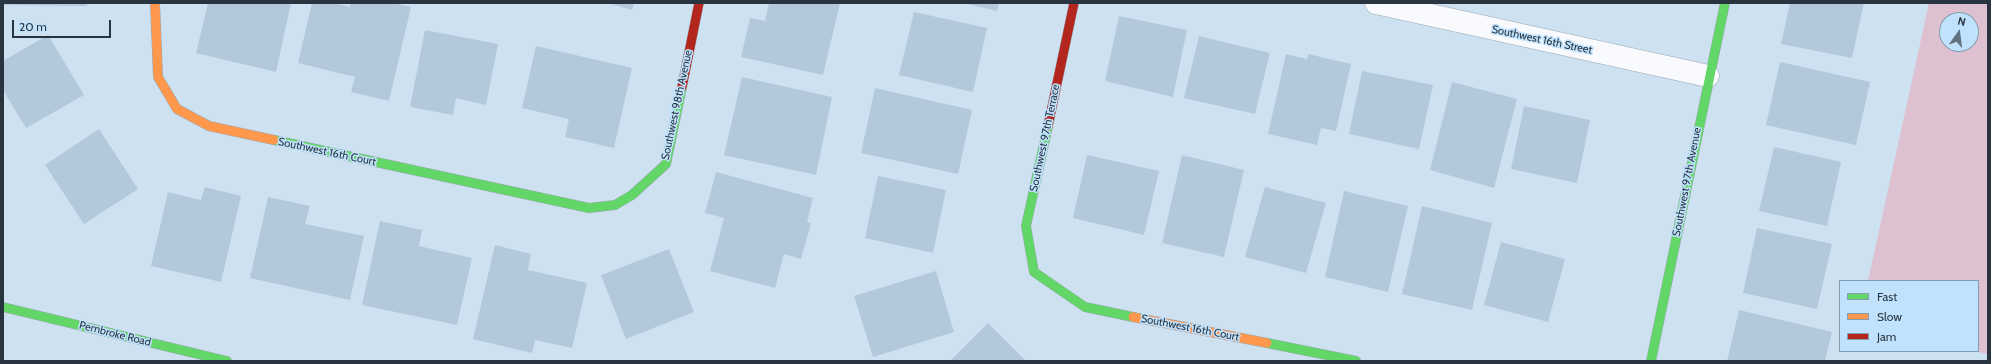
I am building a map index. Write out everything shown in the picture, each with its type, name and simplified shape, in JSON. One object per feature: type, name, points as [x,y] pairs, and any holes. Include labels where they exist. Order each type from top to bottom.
[{"type":"street","name":"Southwest 16th Court","points":[[155,3],[158,77],[177,109],[208,126],[589,208]]},
{"type":"street","name":"Southwest 98th Avenue","points":[[589,208],[615,205],[632,195],[666,164],[699,3]]},
{"type":"street","name":"Southwest 97th Terrace","points":[[1034,272],[1026,226],[1074,3]]},
{"type":"street","name":"Southwest 16th Street","points":[[1376,3],[1708,76]]},
{"type":"street","name":"Southwest 97th Avenue","points":[[1651,361],[1708,76],[1725,3]]},
{"type":"street","name":"Southwest 16th Court","points":[[1034,272],[1085,307],[1356,361]]},
{"type":"street","name":"Pembroke Road","points":[[3,307],[227,361]]},
{"type":"shaded area","points":[[1929,3],[1988,3],[1988,354],[1978,352],[1979,280],[1868,280]]},
{"type":"building","points":[[3,3],[87,3],[87,6],[3,5]]},
{"type":"building","points":[[208,3],[291,3],[276,72],[196,53]]},
{"type":"building","points":[[312,3],[334,3],[350,7],[351,3],[394,3],[411,7],[389,101],[351,92],[355,77],[298,63]]},
{"type":"building","points":[[608,3],[634,3],[632,10]]},
{"type":"building","points":[[769,3],[840,3],[823,75],[741,57],[750,18],[765,21]]},
{"type":"building","points":[[964,3],[999,3],[997,11]]},
{"type":"building","points":[[1790,3],[1864,3],[1852,58],[1781,44]]},
{"type":"building","points":[[914,12],[987,28],[973,92],[899,75]]},
{"type":"building","points":[[1119,16],[1187,30],[1173,97],[1105,81]]},
{"type":"building","points":[[425,30],[498,44],[486,105],[456,98],[453,115],[410,107]]},
{"type":"building","points":[[48,35],[84,95],[26,128],[3,90],[3,61]]},
{"type":"building","points":[[1199,36],[1270,53],[1255,114],[1184,98]]},
{"type":"building","points":[[536,46],[632,68],[614,148],[565,137],[569,119],[522,108]]},
{"type":"building","points":[[1286,54],[1307,59],[1308,54],[1351,64],[1336,131],[1321,128],[1317,145],[1268,134]]},
{"type":"building","points":[[1780,62],[1870,82],[1856,145],[1766,125]]},
{"type":"building","points":[[1362,71],[1433,85],[1419,149],[1349,134]]},
{"type":"building","points":[[742,77],[832,97],[816,175],[724,155]]},
{"type":"building","points":[[1452,82],[1517,99],[1494,188],[1430,170]]},
{"type":"building","points":[[875,88],[972,110],[958,174],[861,153]]},
{"type":"building","points":[[1524,106],[1590,120],[1577,183],[1511,169]]},
{"type":"building","points":[[99,129],[138,189],[84,224],[45,165]]},
{"type":"building","points":[[1774,147],[1841,162],[1827,226],[1759,211]]},
{"type":"building","points":[[1087,155],[1159,171],[1144,235],[1073,218]]},
{"type":"building","points":[[1182,155],[1244,170],[1224,257],[1162,243]]},
{"type":"building","points":[[716,172],[813,198],[807,222],[811,223],[801,259],[784,254],[775,288],[710,271],[724,218],[705,213]]},
{"type":"building","points":[[878,176],[946,190],[933,253],[865,238]]},
{"type":"building","points":[[205,187],[241,196],[221,282],[151,266],[168,192],[201,200]]},
{"type":"building","points":[[1265,187],[1326,203],[1306,273],[1245,257]]},
{"type":"building","points":[[1344,191],[1408,206],[1388,292],[1325,277]]},
{"type":"building","points":[[268,197],[310,206],[305,224],[364,236],[350,300],[250,278]]},
{"type":"building","points":[[1422,206],[1492,223],[1472,310],[1402,294]]},
{"type":"building","points":[[380,221],[422,230],[419,246],[472,258],[457,325],[362,305]]},
{"type":"building","points":[[1757,228],[1832,244],[1817,309],[1743,293]]},
{"type":"building","points":[[1501,242],[1565,259],[1548,322],[1484,305]]},
{"type":"building","points":[[495,245],[531,254],[528,270],[587,283],[572,348],[535,340],[532,353],[473,339]]},
{"type":"building","points":[[669,249],[694,312],[626,339],[601,275]]},
{"type":"building","points":[[936,271],[954,332],[873,357],[854,296]]},
{"type":"building","points":[[1739,310],[1832,332],[1825,361],[1727,361]]},
{"type":"building","points":[[988,323],[1026,361],[950,361]]},
{"type":"traffic: fast","points":[[1651,361],[1725,3]]},
{"type":"traffic: fast","points":[[274,140],[589,208],[615,205],[632,195],[666,164],[682,87]]},
{"type":"traffic: fast","points":[[1048,126],[1026,226],[1034,272],[1085,307],[1133,317]]},
{"type":"traffic: fast","points":[[3,307],[227,361]]},
{"type":"traffic: fast","points":[[1267,343],[1356,361]]},
{"type":"traffic: slow","points":[[155,3],[158,77],[177,109],[209,126],[274,140]]},
{"type":"traffic: slow","points":[[1133,317],[1267,343]]},
{"type":"traffic: jam","points":[[682,87],[699,3]]},
{"type":"traffic: jam","points":[[1048,126],[1074,3]]}]
